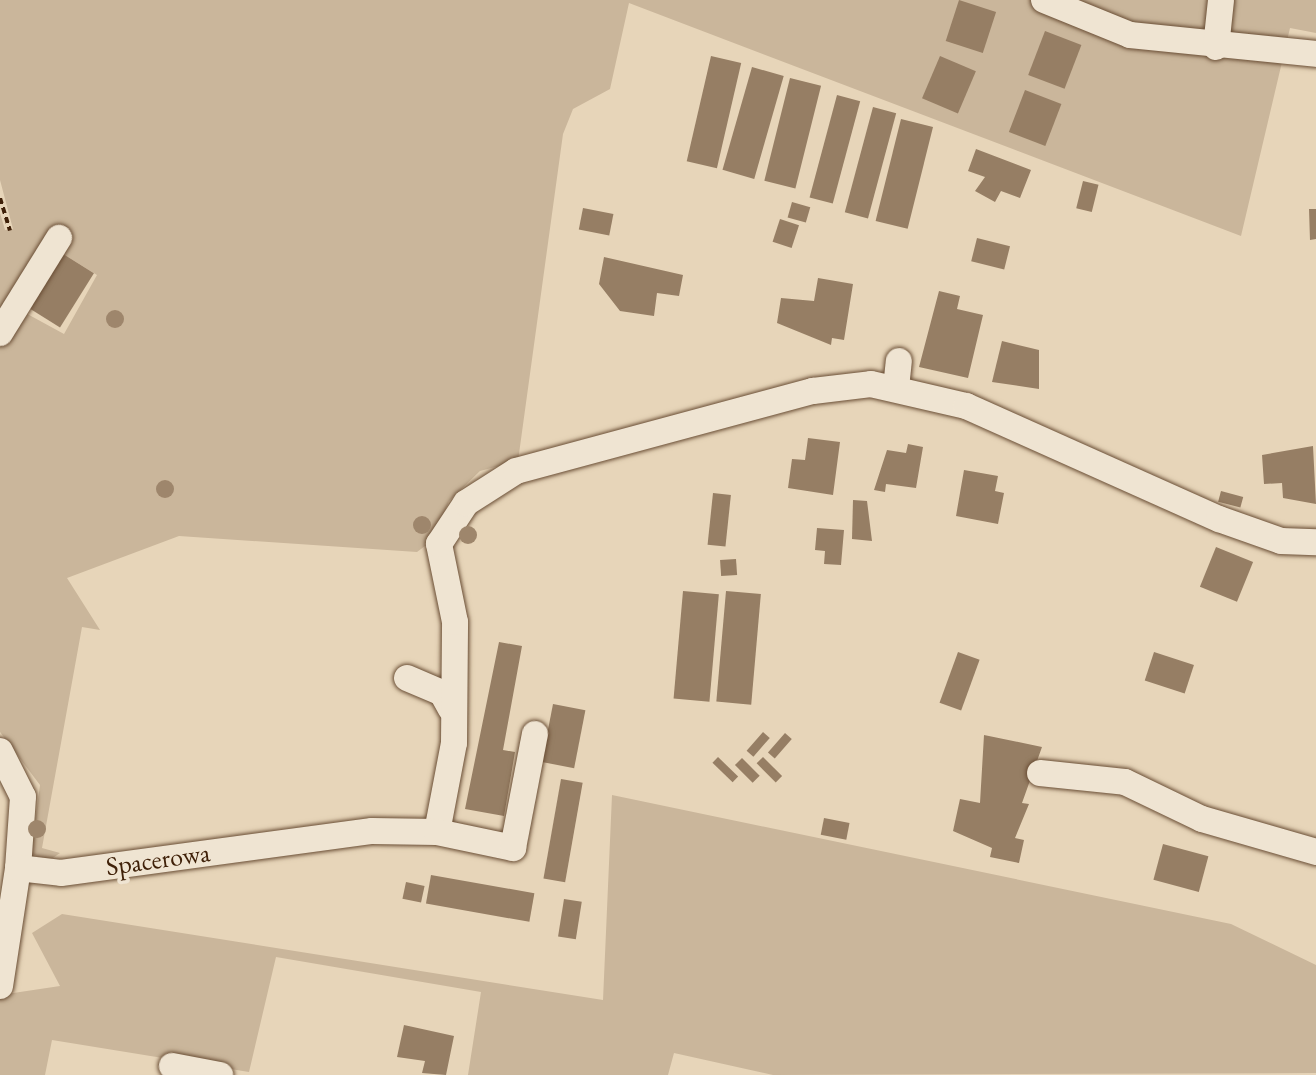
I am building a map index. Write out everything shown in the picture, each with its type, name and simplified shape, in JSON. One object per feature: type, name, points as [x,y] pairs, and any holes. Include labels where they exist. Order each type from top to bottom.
[{"type":"street","points":[[1044,0],[1130,35],[1216,47],[1316,54]]},
{"type":"street","points":[[1216,47],[1221,0]]},
{"type":"street","points":[[0,333],[59,238]]},
{"type":"street","points":[[896,388],[899,361]]},
{"type":"street","points":[[427,831],[454,743],[451,709],[455,622],[439,544],[451,518],[486,486],[813,391],[847,384],[896,388],[966,406],[1219,519],[1281,541],[1316,542]]},
{"type":"street","points":[[407,678],[442,693],[451,709]]},
{"type":"street","name":"Spacerowa","points":[[18,868],[61,873],[427,831],[513,848],[535,734]]},
{"type":"street","points":[[0,751],[23,797],[18,868],[0,986]]},
{"type":"street","points":[[1040,773],[1125,782],[1202,819],[1316,852]]},
{"type":"street","points":[[172,1066],[220,1075]]},
{"type":"path","points":[[0,198],[10,230]]},
{"type":"shaded area","points":[[0,0],[1316,0],[1316,33],[1290,28],[1241,236],[629,3],[610,89],[573,109],[563,134],[518,461],[480,471],[449,501],[433,540],[417,552],[179,536],[67,578],[100,630],[82,627],[42,848],[60,853],[47,862],[31,853],[40,785],[0,732],[0,345],[20,310],[64,334],[97,275],[60,252],[0,319],[0,213],[5,230],[13,229],[0,180]]},
{"type":"shaded area","points":[[612,795],[1231,924],[1316,965],[1316,1073],[773,1075],[674,1053],[668,1075],[468,1075],[481,992],[276,957],[249,1072],[52,1040],[45,1075],[0,1075],[0,995],[60,986],[32,933],[62,914],[603,1000]]},
{"type":"building","points":[[959,0],[996,12],[983,53],[946,41]]},
{"type":"building","points":[[1045,31],[1081,45],[1065,89],[1028,75]]},
{"type":"building","points":[[711,56],[741,63],[717,168],[687,161]]},
{"type":"building","points":[[940,56],[976,71],[958,114],[922,98]]},
{"type":"building","points":[[752,67],[784,76],[754,179],[723,170]]},
{"type":"building","points":[[790,78],[821,86],[795,189],[764,181]]},
{"type":"building","points":[[1025,90],[1061,104],[1045,146],[1009,132]]},
{"type":"building","points":[[837,95],[860,101],[833,204],[810,197]]},
{"type":"building","points":[[873,107],[896,113],[868,218],[845,212]]},
{"type":"building","points":[[901,119],[933,127],[908,229],[876,221]]},
{"type":"building","points":[[976,149],[1031,170],[1020,198],[1001,191],[995,202],[975,191],[985,177],[968,171]]},
{"type":"building","points":[[1083,181],[1099,185],[1092,212],[1076,208]]},
{"type":"building","points":[[792,202],[810,207],[806,223],[788,217]]},
{"type":"building","points":[[583,208],[613,214],[609,236],[579,230]]},
{"type":"building","points":[[1309,209],[1316,209],[1316,239],[1310,240]]},
{"type":"building","points":[[780,219],[799,225],[792,248],[773,242]]},
{"type":"building","points":[[977,238],[1010,246],[1004,270],[971,261]]},
{"type":"building","points":[[60,252],[94,273],[60,327],[26,306]]},
{"type":"building","points":[[604,257],[683,275],[679,296],[657,293],[654,316],[620,311],[599,284]]},
{"type":"building","points":[[818,278],[853,284],[844,340],[832,338],[831,345],[777,323],[781,298],[814,301]]},
{"type":"building","points":[[939,291],[960,296],[957,309],[983,315],[968,378],[919,367]]},
{"type":"building","points":[[1002,341],[1039,350],[1039,389],[992,382]]},
{"type":"building","points":[[808,438],[840,442],[833,495],[788,488],[792,459],[805,460]]},
{"type":"building","points":[[908,444],[923,447],[916,488],[886,484],[885,492],[874,490],[887,450],[906,453]]},
{"type":"building","points":[[1313,446],[1316,504],[1283,498],[1282,483],[1264,484],[1262,455]]},
{"type":"building","points":[[964,470],[998,476],[995,491],[1004,493],[998,524],[956,516]]},
{"type":"building","points":[[1221,491],[1243,497],[1240,508],[1218,502]]},
{"type":"building","points":[[713,493],[731,495],[725,547],[708,545]]},
{"type":"building","points":[[853,500],[867,501],[872,541],[852,539]]},
{"type":"building","points":[[817,528],[844,530],[841,565],[824,564],[825,551],[815,550]]},
{"type":"building","points":[[1216,547],[1253,562],[1237,602],[1200,587]]},
{"type":"building","points":[[736,559],[737,575],[721,576],[720,560]]},
{"type":"building","points":[[683,591],[719,594],[709,702],[674,699]]},
{"type":"building","points":[[726,591],[761,594],[751,705],[716,702]]},
{"type":"building","points":[[499,642],[522,646],[503,750],[515,752],[504,816],[465,809]]},
{"type":"building","points":[[958,652],[980,660],[961,711],[940,703]]},
{"type":"building","points":[[1154,652],[1194,665],[1185,694],[1145,681]]},
{"type":"building","points":[[553,704],[585,710],[574,768],[542,762]]},
{"type":"building","points":[[763,732],[770,738],[753,757],[747,751]]},
{"type":"building","points":[[785,733],[792,739],[775,759],[768,753]]},
{"type":"building","points":[[984,735],[1042,747],[1022,803],[1029,804],[1015,838],[1024,840],[1019,863],[990,857],[992,848],[953,831],[960,799],[980,803]]},
{"type":"building","points":[[718,757],[738,776],[733,782],[712,763]]},
{"type":"building","points":[[763,757],[782,776],[776,782],[757,763]]},
{"type":"building","points":[[742,758],[760,776],[753,783],[735,765]]},
{"type":"building","points":[[561,779],[583,783],[565,882],[543,878]]},
{"type":"building","points":[[824,818],[850,823],[846,840],[821,835]]},
{"type":"building","points":[[1163,844],[1208,856],[1199,892],[1153,880]]},
{"type":"building","points":[[431,875],[534,893],[529,922],[426,904]]},
{"type":"building","points":[[406,882],[425,886],[421,903],[402,899]]},
{"type":"building","points":[[564,899],[582,902],[576,939],[558,937]]},
{"type":"building","points":[[404,1025],[454,1036],[446,1075],[422,1073],[425,1061],[397,1057]]}]
